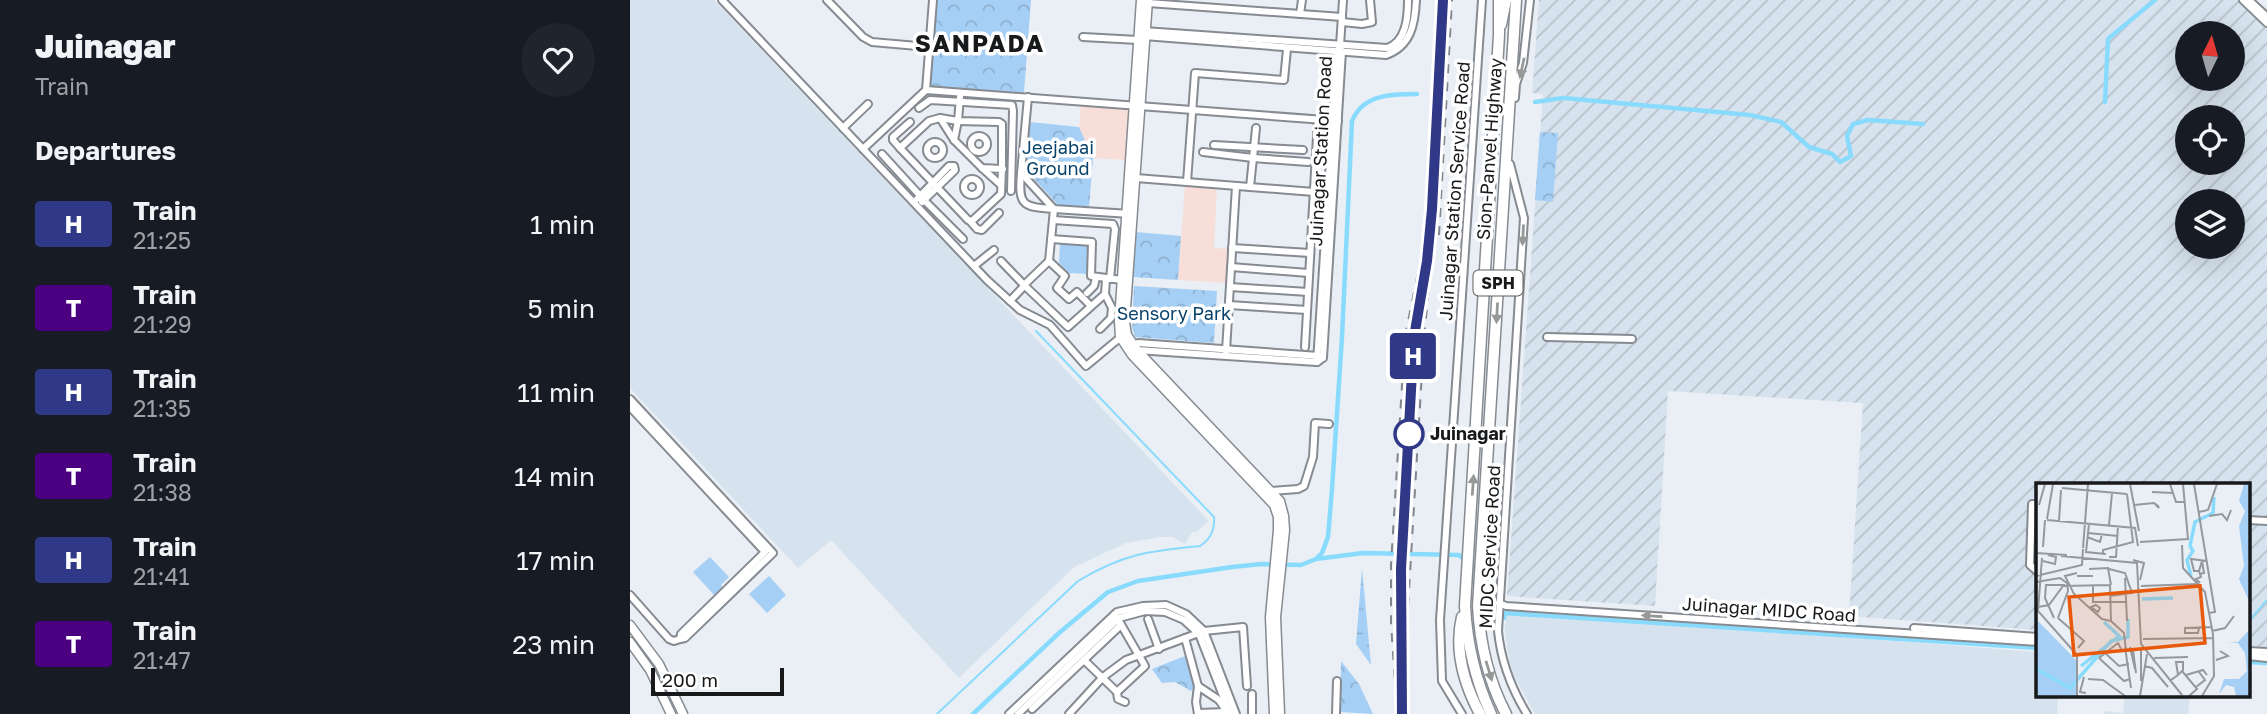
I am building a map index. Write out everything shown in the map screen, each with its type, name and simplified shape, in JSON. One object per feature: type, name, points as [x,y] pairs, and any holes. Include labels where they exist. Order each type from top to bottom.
[{"type":"highway","name":"SPH","points":[[1499,0],[1499,35]]},
{"type":"highway","name":"Sion-Panvel Highway","points":[[1506,714],[1495,691],[1483,649],[1478,606],[1516,0]]},
{"type":"highway","name":"Sion-Panvel Highway","points":[[1491,714],[1470,652],[1465,606],[1499,35]]},
{"type":"highway","points":[[1465,606],[1459,631],[1459,654],[1472,699],[1480,714]]},
{"type":"main road","points":[[1499,35],[1507,0]]},
{"type":"main road","points":[[1123,336],[1146,1]]},
{"type":"main road","points":[[1137,105],[1136,178],[1121,284],[1123,336],[1274,505],[1281,530]]},
{"type":"main road","points":[[1208,429],[1280,501],[1284,516],[1276,617],[1280,714]]},
{"type":"main road","points":[[1273,714],[1270,617],[1277,582]]},
{"type":"main road","points":[[630,625],[659,664],[683,714]]},
{"type":"main road","points":[[630,642],[650,670],[671,714]]},
{"type":"street","points":[[827,0],[863,37],[872,42],[929,47]]},
{"type":"street","points":[[863,149],[926,90],[933,0]]},
{"type":"street","points":[[1227,0],[1227,9]]},
{"type":"street","points":[[1300,14],[1302,0]]},
{"type":"street","name":"Juinagar Station Road","points":[[1133,347],[1138,343],[1319,358],[1343,0]]},
{"type":"street","points":[[1146,1],[1197,3],[1227,9],[1300,14],[1362,24],[1373,22],[1370,0]]},
{"type":"street","points":[[1196,38],[1287,49],[1340,51],[1387,48],[1394,46],[1405,29],[1408,0]]},
{"type":"street","points":[[1083,37],[1142,35],[1196,38],[1386,55],[1397,52],[1412,31],[1416,0]]},
{"type":"street","name":"Juinagar Station Service Road","points":[[1462,714],[1442,681],[1440,620],[1482,0]]},
{"type":"street","name":"MIDC Service Road","points":[[1527,714],[1503,662],[1498,621],[1524,218],[1507,168],[1515,88],[1523,63],[1530,0]]},
{"type":"street","points":[[2243,0],[2267,23]]},
{"type":"street","points":[[2249,0],[2267,17]]},
{"type":"street","points":[[725,1],[974,266],[1020,310],[1050,325],[1086,366],[1123,336]]},
{"type":"street","points":[[1187,182],[1195,73],[1284,80],[1287,49]]},
{"type":"street","points":[[926,90],[1335,120]]},
{"type":"street","points":[[958,144],[960,92]]},
{"type":"street","points":[[1028,97],[1020,189],[1024,204],[1031,207],[1130,214]]},
{"type":"street","points":[[919,108],[928,100],[1009,104],[1013,107],[1011,191]]},
{"type":"street","points":[[843,128],[868,103]]},
{"type":"street","points":[[940,118],[958,144],[1001,185]]},
{"type":"street","points":[[900,148],[929,121],[940,118],[1001,123],[1001,194],[970,221]]},
{"type":"street","points":[[1305,347],[1318,119]]},
{"type":"street","points":[[910,121],[892,138],[977,229],[982,230],[999,214]]},
{"type":"street","points":[[1250,187],[1256,128]]},
{"type":"street","points":[[972,145],[977,136],[986,139],[986,147],[978,151]]},
{"type":"street","points":[[944,148],[958,144],[972,145],[978,151]]},
{"type":"street","points":[[1214,145],[1303,150]]},
{"type":"street","points":[[972,178],[978,151]]},
{"type":"street","points":[[1203,152],[1308,162]]},
{"type":"street","points":[[882,154],[963,239]]},
{"type":"street","points":[[982,168],[1021,171],[1054,209],[1049,261],[1010,301]]},
{"type":"street","points":[[1136,178],[1314,192]]},
{"type":"street","points":[[915,204],[936,185]]},
{"type":"street","points":[[1226,352],[1237,186]]},
{"type":"street","points":[[1053,220],[1113,224],[1115,229],[1107,285],[1112,308],[1111,318],[1100,329]]},
{"type":"street","points":[[1051,239],[1092,242],[1091,274],[1107,285],[1121,284]]},
{"type":"street","points":[[1232,248],[1310,253]]},
{"type":"street","points":[[974,266],[994,250]]},
{"type":"street","points":[[1001,261],[1068,327],[1091,306],[1107,285]]},
{"type":"street","points":[[1049,261],[1065,276],[1057,288],[1069,299],[1077,292],[1091,306]]},
{"type":"street","points":[[1231,267],[1309,273]]},
{"type":"street","points":[[1087,293],[1094,286],[1096,278]]},
{"type":"street","points":[[1230,287],[1308,292]]},
{"type":"street","points":[[1229,305],[1307,310]]},
{"type":"street","points":[[1547,337],[1632,339]]},
{"type":"street","points":[[630,399],[638,412],[765,552],[773,553]]},
{"type":"street","points":[[630,407],[638,412],[773,553]]},
{"type":"street","points":[[630,420],[638,412]]},
{"type":"street","points":[[1271,491],[1304,486],[1312,457],[1315,423],[1329,424]]},
{"type":"street","points":[[2036,504],[2032,504],[2030,565],[2036,570]]},
{"type":"street","points":[[2249,520],[2267,521]]},
{"type":"street","points":[[680,639],[681,634],[765,552]]},
{"type":"street","points":[[630,595],[669,639],[674,641],[685,638],[773,553]]},
{"type":"street","name":"Juinagar MIDC Road","points":[[1499,603],[1520,607],[2036,637]]},
{"type":"street","points":[[1009,714],[1030,707],[1119,618],[1145,611],[1165,612],[1184,620],[1201,633],[1236,714]]},
{"type":"street","points":[[1117,692],[1144,669],[1144,664],[1119,618]]},
{"type":"street","points":[[1018,714],[1030,707],[1084,660],[1119,618]]},
{"type":"street","points":[[1148,619],[1159,649]]},
{"type":"street","points":[[1069,714],[1103,677],[1126,660],[1201,633],[1242,628],[1247,686]]},
{"type":"street","name":"Juinagar MIDC Road","points":[[1914,628],[2036,642]]},
{"type":"street","points":[[1201,633],[1229,713]]},
{"type":"street","points":[[1185,638],[1198,686],[1198,714],[1229,713]]},
{"type":"street","points":[[2249,651],[2267,655]]},
{"type":"street","points":[[2249,656],[2267,655]]},
{"type":"street","points":[[1084,660],[1117,692],[1118,699],[1125,702]]},
{"type":"street","points":[[1336,681],[1336,714]]},
{"type":"street","points":[[1198,686],[1219,700],[1229,713]]},
{"type":"street","points":[[1252,694],[1252,714]]},
{"type":"shaded area","points":[[630,0],[714,0],[1209,521],[1196,532],[1192,532],[1185,544],[1173,537],[1126,543],[1074,567],[959,678],[831,540],[798,568],[630,388]]},
{"type":"shaded area","points":[[1539,0],[2239,0],[2267,27],[2267,647],[2249,646],[2249,483],[2036,483],[2036,630],[1849,616],[1863,403],[1668,391],[1655,606],[1507,596],[1543,94],[1532,93]]},
{"type":"shaded area","points":[[1081,104],[1129,107],[1126,160],[1093,158],[1079,127]]},
{"type":"shaded area","points":[[1185,186],[1217,188],[1214,248],[1229,249],[1227,283],[1178,280]]},
{"type":"shaded area","points":[[1506,611],[2036,652],[2036,696],[2058,696],[2057,714],[1535,714],[1515,678],[1509,661],[1505,632]]},
{"type":"shaded area","points":[[2125,696],[2190,696],[2188,714],[2104,714],[2104,711],[2123,713]]},
{"type":"green space","points":[[936,0],[1031,0],[1024,93],[930,86]]},
{"type":"green space","name":"Jeejabai Ground","points":[[1030,122],[1079,127],[1093,158],[1089,207],[1058,205],[1026,170]]},
{"type":"green space","points":[[1540,132],[1558,133],[1553,202],[1535,200]]},
{"type":"green space","points":[[1136,232],[1181,236],[1178,280],[1133,277]]},
{"type":"green space","points":[[1060,243],[1089,245],[1087,274],[1069,273],[1059,263]]},
{"type":"green space","name":"Sensory Park","points":[[1134,286],[1217,291],[1214,343],[1135,337],[1132,327]]},
{"type":"green space","points":[[710,557],[729,577],[721,585],[723,589],[715,596],[693,572]]},
{"type":"green space","points":[[1362,568],[1371,665],[1356,644]]},
{"type":"green space","points":[[769,576],[786,595],[767,613],[749,594]]},
{"type":"green space","points":[[1185,656],[1195,686],[1191,691],[1175,682],[1162,683],[1152,669]]},
{"type":"green space","points":[[1341,661],[1359,684],[1373,714],[1340,712]]},
{"type":"waterway","points":[[2105,102],[2108,39],[2155,0]]},
{"type":"waterway","points":[[973,714],[1059,633],[1108,592],[1138,581],[1232,567],[1262,564],[1301,565],[1316,559],[1322,553],[1328,537],[1332,489],[1352,121],[1363,105],[1379,97],[1417,94]]},
{"type":"waterway","points":[[1535,102],[1563,98],[1750,115],[1781,122],[1809,147],[1832,154],[1840,162],[1851,156],[1847,136],[1853,124],[1868,120],[1923,124]]},
{"type":"waterway","points":[[937,714],[1078,581],[1136,555],[1200,546],[1213,530],[1214,517],[1036,331]]},
{"type":"waterway","points":[[1316,559],[1363,553],[1459,555],[1492,584],[1490,617],[1504,618],[1505,613],[2036,648]]},
{"type":"waterway","points":[[2249,621],[2267,600]]},
{"type":"waterway","points":[[2249,662],[2267,663]]},
{"type":"railway","points":[[1397,714],[1391,623],[1391,565],[1405,336],[1428,209],[1440,0]]},
{"type":"railway","points":[[1439,235],[1452,0]]},
{"type":"railway","points":[[1407,714],[1407,624],[1424,338],[1435,225]]},
{"type":"train","name":"H","points":[[1402,714],[1401,569],[1414,337],[1427,261],[1432,209],[1443,0]]},
{"type":"place","name":"Juinagar","points":[[1409,434]]},
{"type":"district","name":"SANPADA","points":[[980,44]]}]
